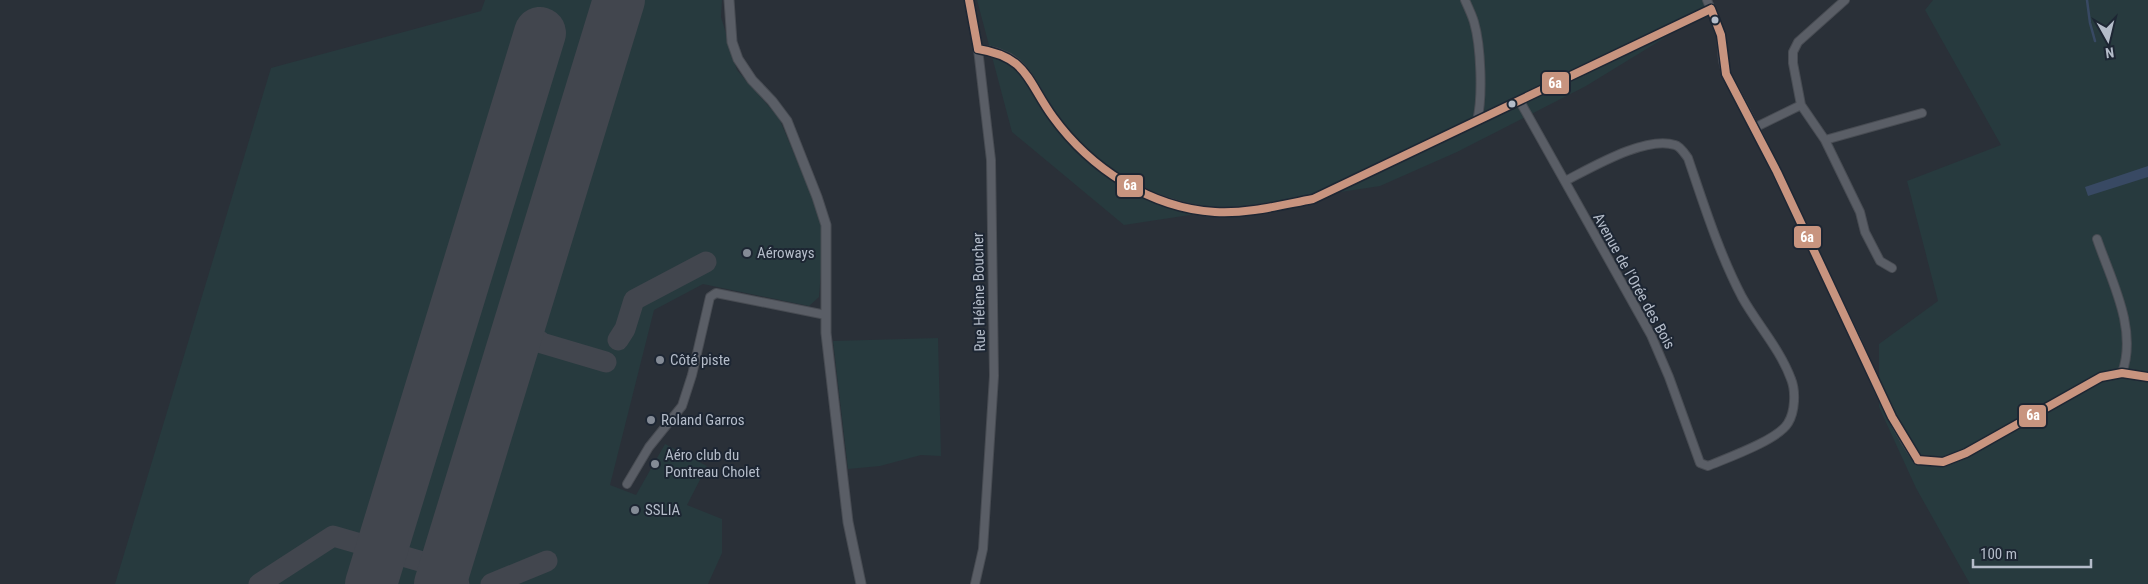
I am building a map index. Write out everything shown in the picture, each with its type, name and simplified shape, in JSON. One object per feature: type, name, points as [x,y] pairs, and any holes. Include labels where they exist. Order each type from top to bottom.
[{"type":"street","points":[[730,0],[732,42],[738,58],[752,80],[772,101],[787,121],[820,203],[826,225],[826,315],[848,522],[861,584]]},
{"type":"street","name":"Rue Hélène Boucher","points":[[970,0],[978,49],[991,160],[994,376],[983,549],[975,584]]},
{"type":"street","points":[[1464,0],[1474,22],[1478,48],[1480,81],[1478,121]]},
{"type":"street","points":[[1707,0],[1721,35],[1726,74],[1796,211],[1887,403],[1918,460],[1943,462],[1966,453],[2102,377],[2122,373],[2148,377]]},
{"type":"street","points":[[1845,0],[1798,42],[1793,52],[1793,63],[1802,105],[1825,140],[1860,212],[1865,232],[1880,262],[1892,268]]},
{"type":"street","points":[[978,49],[1004,55],[1014,60],[1024,69],[1051,115],[1073,142],[1096,165],[1120,182],[1146,194],[1205,211],[1246,210],[1313,199],[1711,9]]},
{"type":"street","name":"Avenue de l’Orée des Bois","points":[[1519,102],[1522,104],[1565,181],[1651,335],[1669,376],[1700,462],[1708,466],[1770,439],[1788,424],[1793,410],[1792,380],[1743,298],[1726,265],[1688,158],[1676,145],[1663,143],[1640,146],[1565,181]]},
{"type":"street","points":[[1754,128],[1802,105]]},
{"type":"street","points":[[1825,140],[1922,113]]},
{"type":"street","points":[[2097,239],[2127,332],[2127,359],[2122,373]]},
{"type":"street","points":[[627,484],[649,447],[682,406],[692,375],[710,297],[716,293],[826,315]]},
{"type":"green space","points":[[485,0],[722,0],[721,17],[737,70],[779,118],[821,217],[823,244],[819,297],[809,306],[703,284],[654,310],[610,485],[636,495],[665,444],[707,466],[687,505],[722,519],[722,553],[708,584],[115,584],[271,68],[481,11]]},
{"type":"green space","points":[[977,0],[1712,0],[1715,7],[1586,86],[1457,152],[1380,186],[1124,225],[1012,132]]},
{"type":"green space","points":[[1933,0],[2148,0],[2148,584],[1970,584],[1916,488],[1879,407],[1879,344],[1938,301],[1907,181],[2001,145],[1925,10]]},
{"type":"green space","points":[[938,338],[941,456],[921,455],[880,466],[848,469],[833,341]]},
{"type":"water","points":[[2148,166],[2148,177],[2088,196],[2085,187]]},
{"type":"waterway","points":[[2087,0],[2095,41]]},
{"type":"taxiway","points":[[618,340],[625,329],[634,300],[706,262]]},
{"type":"taxiway","points":[[525,309],[525,319],[528,328],[533,336],[541,342]]},
{"type":"taxiway","points":[[510,358],[519,346],[535,341],[606,362]]},
{"type":"taxiway","points":[[259,584],[333,536],[430,564],[439,563],[450,554]]},
{"type":"taxiway","points":[[452,548],[451,567],[453,576],[459,584]]},
{"type":"taxiway","points":[[491,584],[547,561]]},
{"type":"runway","points":[[440,584],[619,0]]},
{"type":"runway","points":[[371,584],[540,33]]},
{"type":"transit line","name":"6a","points":[[969,0],[978,49]]},
{"type":"transit line","name":"6a","points":[[1711,9],[1721,35],[1726,74],[1777,172],[1892,417],[1918,460]]},
{"type":"transit line","name":"6a","points":[[978,49],[995,53],[1017,65],[1024,72],[1044,104],[1068,136],[1103,168],[1124,182],[1145,194],[1167,203],[1215,212],[1240,212],[1313,199],[1711,9]]},
{"type":"transit line","name":"6a","points":[[1918,460],[1943,462],[1966,453],[2101,377],[2122,373],[2148,377]]},
{"type":"place","name":"Aéroways","points":[[747,253]]},
{"type":"place","name":"Côté piste","points":[[660,360]]},
{"type":"place","name":"Roland Garros","points":[[651,420]]},
{"type":"place","name":"Aéro club du Pontreau Cholet","points":[[655,464]]},
{"type":"place","name":"SSLIA","points":[[635,510]]}]
